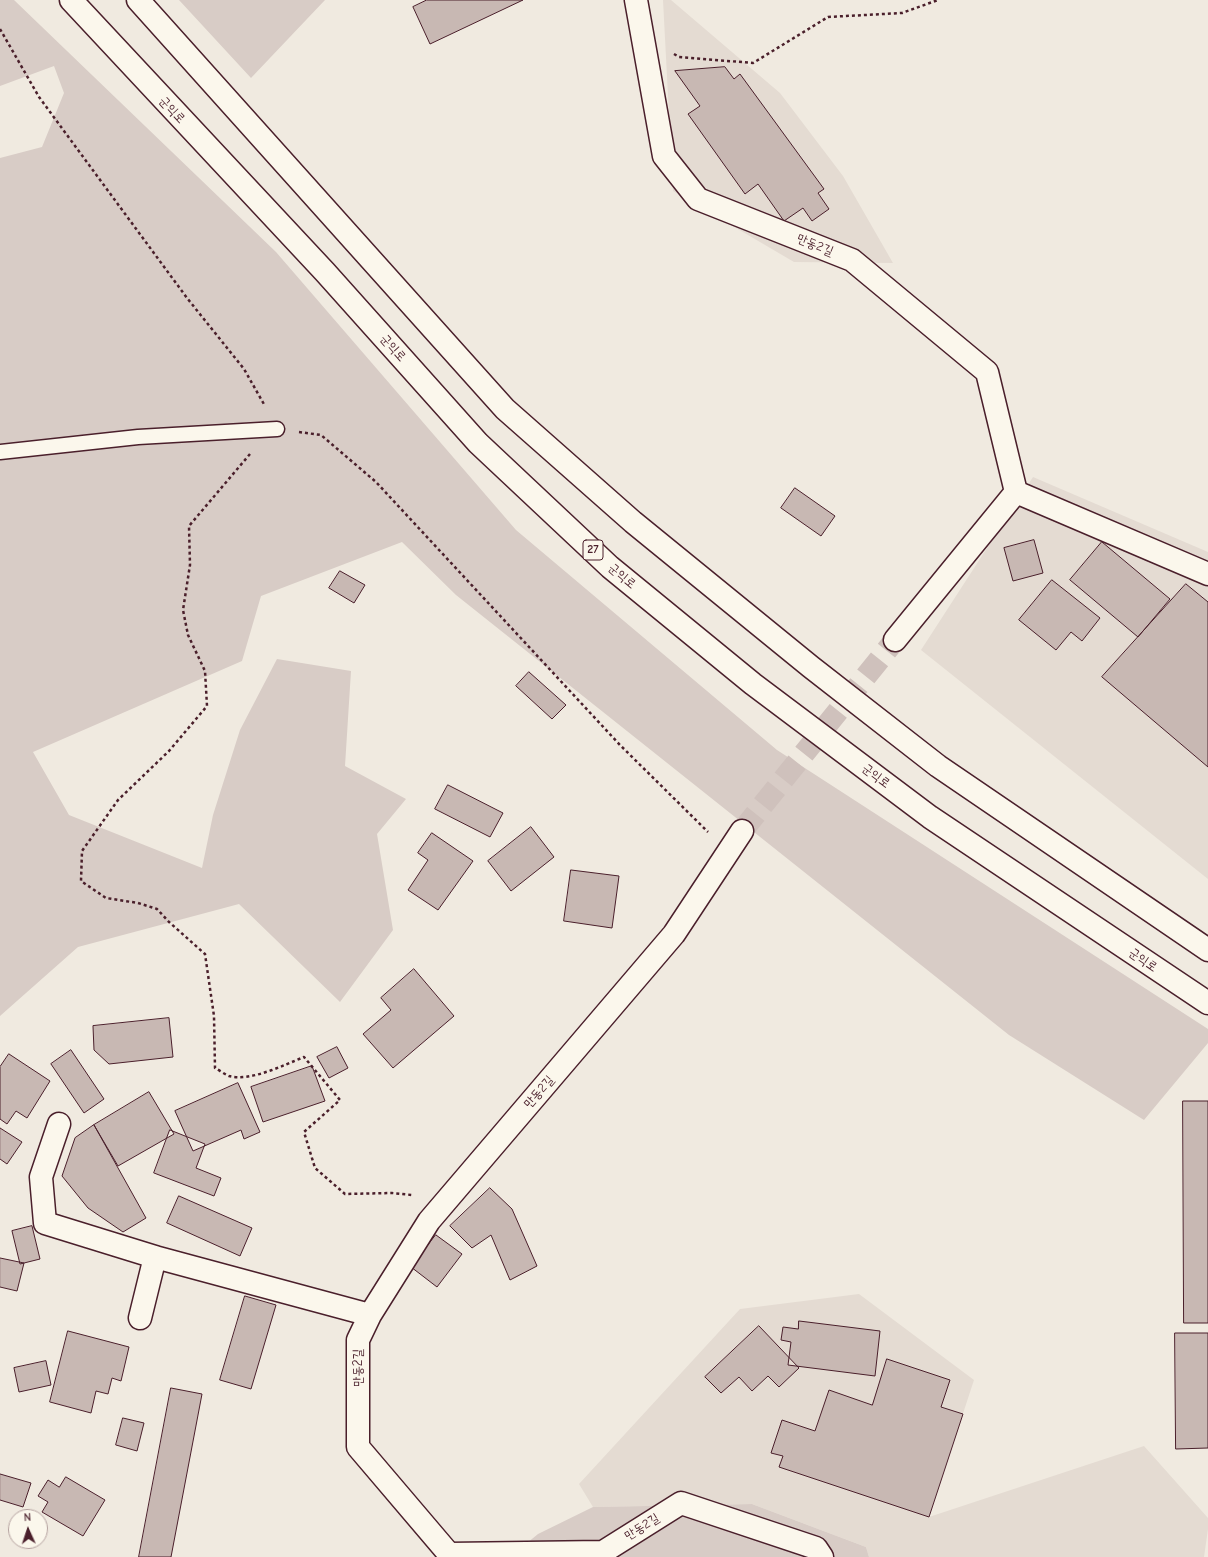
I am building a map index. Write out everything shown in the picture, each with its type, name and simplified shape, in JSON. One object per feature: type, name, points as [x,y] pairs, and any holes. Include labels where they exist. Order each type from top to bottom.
[{"type":"main road","name":"군익로","points":[[70,0],[325,272],[478,442],[610,567],[753,684],[930,817],[1206,1002]]},
{"type":"main road","points":[[138,0],[505,409],[633,522],[811,667],[938,766],[1208,950]]},
{"type":"main road","name":"만동2길","points":[[636,0],[664,156],[698,199],[852,260],[987,372],[1016,492]]},
{"type":"main road","points":[[895,640],[1016,492],[1208,574]]},
{"type":"main road","name":"만동2길","points":[[742,831],[674,934],[428,1221],[370,1315],[358,1340],[358,1447],[449,1554],[603,1552],[681,1503],[816,1548],[822,1557]]},
{"type":"main road","points":[[59,1124],[41,1177],[45,1223],[155,1257],[370,1315]]},
{"type":"main road","points":[[140,1318],[155,1257]]},
{"type":"lane","points":[[0,452],[138,438],[277,429]]},
{"type":"path","points":[[644,42],[679,56],[753,63],[828,17],[902,13],[938,0]]},
{"type":"path","points":[[0,29],[39,97],[187,298],[244,368],[277,429]]},
{"type":"path","points":[[428,1221],[412,1195],[392,1193],[346,1194],[315,1168],[304,1132],[340,1100],[304,1057],[244,1077],[229,1076],[215,1068],[214,1016],[205,954],[169,922],[157,909],[138,903],[106,898],[81,881],[82,851],[118,800],[169,751],[207,706],[206,671],[188,635],[183,610],[190,565],[189,526],[254,450],[277,429],[321,434],[376,482],[620,745],[729,852]]},
{"type":"shaded area","points":[[0,0],[14,0],[276,252],[516,530],[777,750],[1208,1029],[1208,1043],[1144,1120],[1009,1035],[456,595],[402,542],[261,596],[242,661],[33,752],[69,815],[202,868],[213,815],[240,730],[277,659],[351,671],[345,766],[406,799],[377,834],[393,930],[340,1002],[239,904],[78,947],[0,1016],[0,158],[42,147],[64,93],[54,66],[0,86]]},
{"type":"shaded area","points":[[179,0],[325,0],[251,78]]},
{"type":"shaded area","points":[[663,0],[671,0],[780,93],[843,176],[893,263],[794,262],[673,191]]},
{"type":"shaded area","points":[[1033,477],[1208,552],[1208,879],[921,650]]},
{"type":"shaded area","points":[[859,1294],[974,1380],[929,1517],[1144,1446],[1208,1518],[1204,1557],[869,1557],[866,1547],[752,1504],[593,1507],[579,1484],[740,1309]]},
{"type":"shaded area","points":[[752,1504],[866,1547],[869,1557],[510,1557],[538,1534],[593,1507]]},
{"type":"building","points":[[427,0],[523,0],[430,44],[413,7]]},
{"type":"building","points":[[725,67],[734,79],[740,74],[824,189],[818,193],[829,209],[812,221],[803,208],[784,221],[758,184],[745,194],[688,114],[700,106],[675,71]]},
{"type":"building","points":[[795,488],[835,516],[821,536],[781,508]]},
{"type":"building","points":[[1034,540],[1043,573],[1013,581],[1004,548]]},
{"type":"building","points":[[1102,542],[1170,599],[1138,637],[1070,580]]},
{"type":"building","points":[[340,571],[365,585],[354,603],[329,588]]},
{"type":"building","points":[[1052,580],[1100,618],[1082,641],[1071,632],[1056,650],[1019,620]]},
{"type":"building","points":[[1186,584],[1208,602],[1208,767],[1102,677]]},
{"type":"building","points":[[529,672],[566,705],[552,719],[516,686]]},
{"type":"building","points":[[448,785],[503,813],[490,837],[435,809]]},
{"type":"building","points":[[531,827],[554,857],[511,891],[488,861]]},
{"type":"building","points":[[432,833],[473,861],[438,910],[408,890],[428,860],[418,853]]},
{"type":"building","points":[[571,870],[619,876],[612,928],[564,921]]},
{"type":"building","points":[[414,969],[454,1016],[393,1068],[363,1034],[391,1010],[381,998]]},
{"type":"building","points":[[169,1018],[173,1057],[109,1064],[94,1050],[93,1026]]},
{"type":"building","points":[[337,1047],[348,1068],[329,1078],[317,1057]]},
{"type":"building","points":[[71,1050],[104,1099],[84,1113],[51,1064]]},
{"type":"building","points":[[9,1054],[50,1081],[27,1118],[16,1111],[7,1124],[0,1119],[0,1067]]},
{"type":"building","points":[[312,1066],[325,1101],[263,1122],[251,1087]]},
{"type":"building","points":[[238,1083],[260,1132],[244,1139],[241,1130],[193,1151],[175,1111]]},
{"type":"building","points":[[149,1092],[174,1134],[118,1166],[94,1125]]},
{"type":"building","points":[[1183,1101],[1208,1101],[1208,1323],[1184,1323]]},
{"type":"building","points":[[94,1125],[146,1218],[123,1232],[88,1208],[62,1176],[75,1138]]},
{"type":"building","points":[[0,1128],[22,1142],[7,1164],[0,1159]]},
{"type":"building","points":[[170,1130],[205,1144],[196,1168],[221,1178],[214,1196],[154,1173]]},
{"type":"building","points":[[490,1188],[512,1209],[537,1266],[510,1280],[491,1235],[472,1248],[450,1226]]},
{"type":"building","points":[[179,1196],[252,1228],[240,1256],[167,1223]]},
{"type":"building","points":[[32,1226],[40,1259],[20,1264],[12,1231]]},
{"type":"building","points":[[436,1235],[462,1254],[437,1287],[411,1267]]},
{"type":"building","points":[[0,1258],[24,1263],[17,1291],[0,1287]]},
{"type":"building","points":[[245,1296],[276,1305],[251,1389],[220,1380]]},
{"type":"building","points":[[799,1321],[880,1331],[875,1376],[788,1365],[791,1342],[781,1340],[783,1327],[798,1329]]},
{"type":"building","points":[[759,1326],[799,1368],[779,1387],[768,1376],[752,1391],[739,1377],[721,1393],[705,1377]]},
{"type":"building","points":[[68,1331],[129,1347],[121,1381],[112,1378],[108,1394],[96,1391],[91,1413],[50,1402]]},
{"type":"building","points":[[1175,1333],[1208,1333],[1208,1448],[1176,1449]]},
{"type":"building","points":[[887,1359],[950,1380],[941,1407],[963,1414],[929,1517],[779,1467],[783,1456],[771,1453],[782,1420],[815,1431],[829,1390],[872,1405]]},
{"type":"building","points":[[46,1361],[51,1385],[19,1392],[14,1368]]},
{"type":"building","points":[[171,1388],[202,1394],[171,1557],[139,1557]]},
{"type":"building","points":[[123,1418],[144,1423],[137,1451],[116,1445]]},
{"type":"building","points":[[0,1474],[31,1483],[23,1507],[0,1500]]},
{"type":"building","points":[[66,1477],[105,1500],[83,1536],[48,1516],[48,1509],[44,1509],[48,1502],[38,1496],[48,1480],[59,1487]]},
{"type":"tunnel","points":[[742,831],[895,640]]}]
